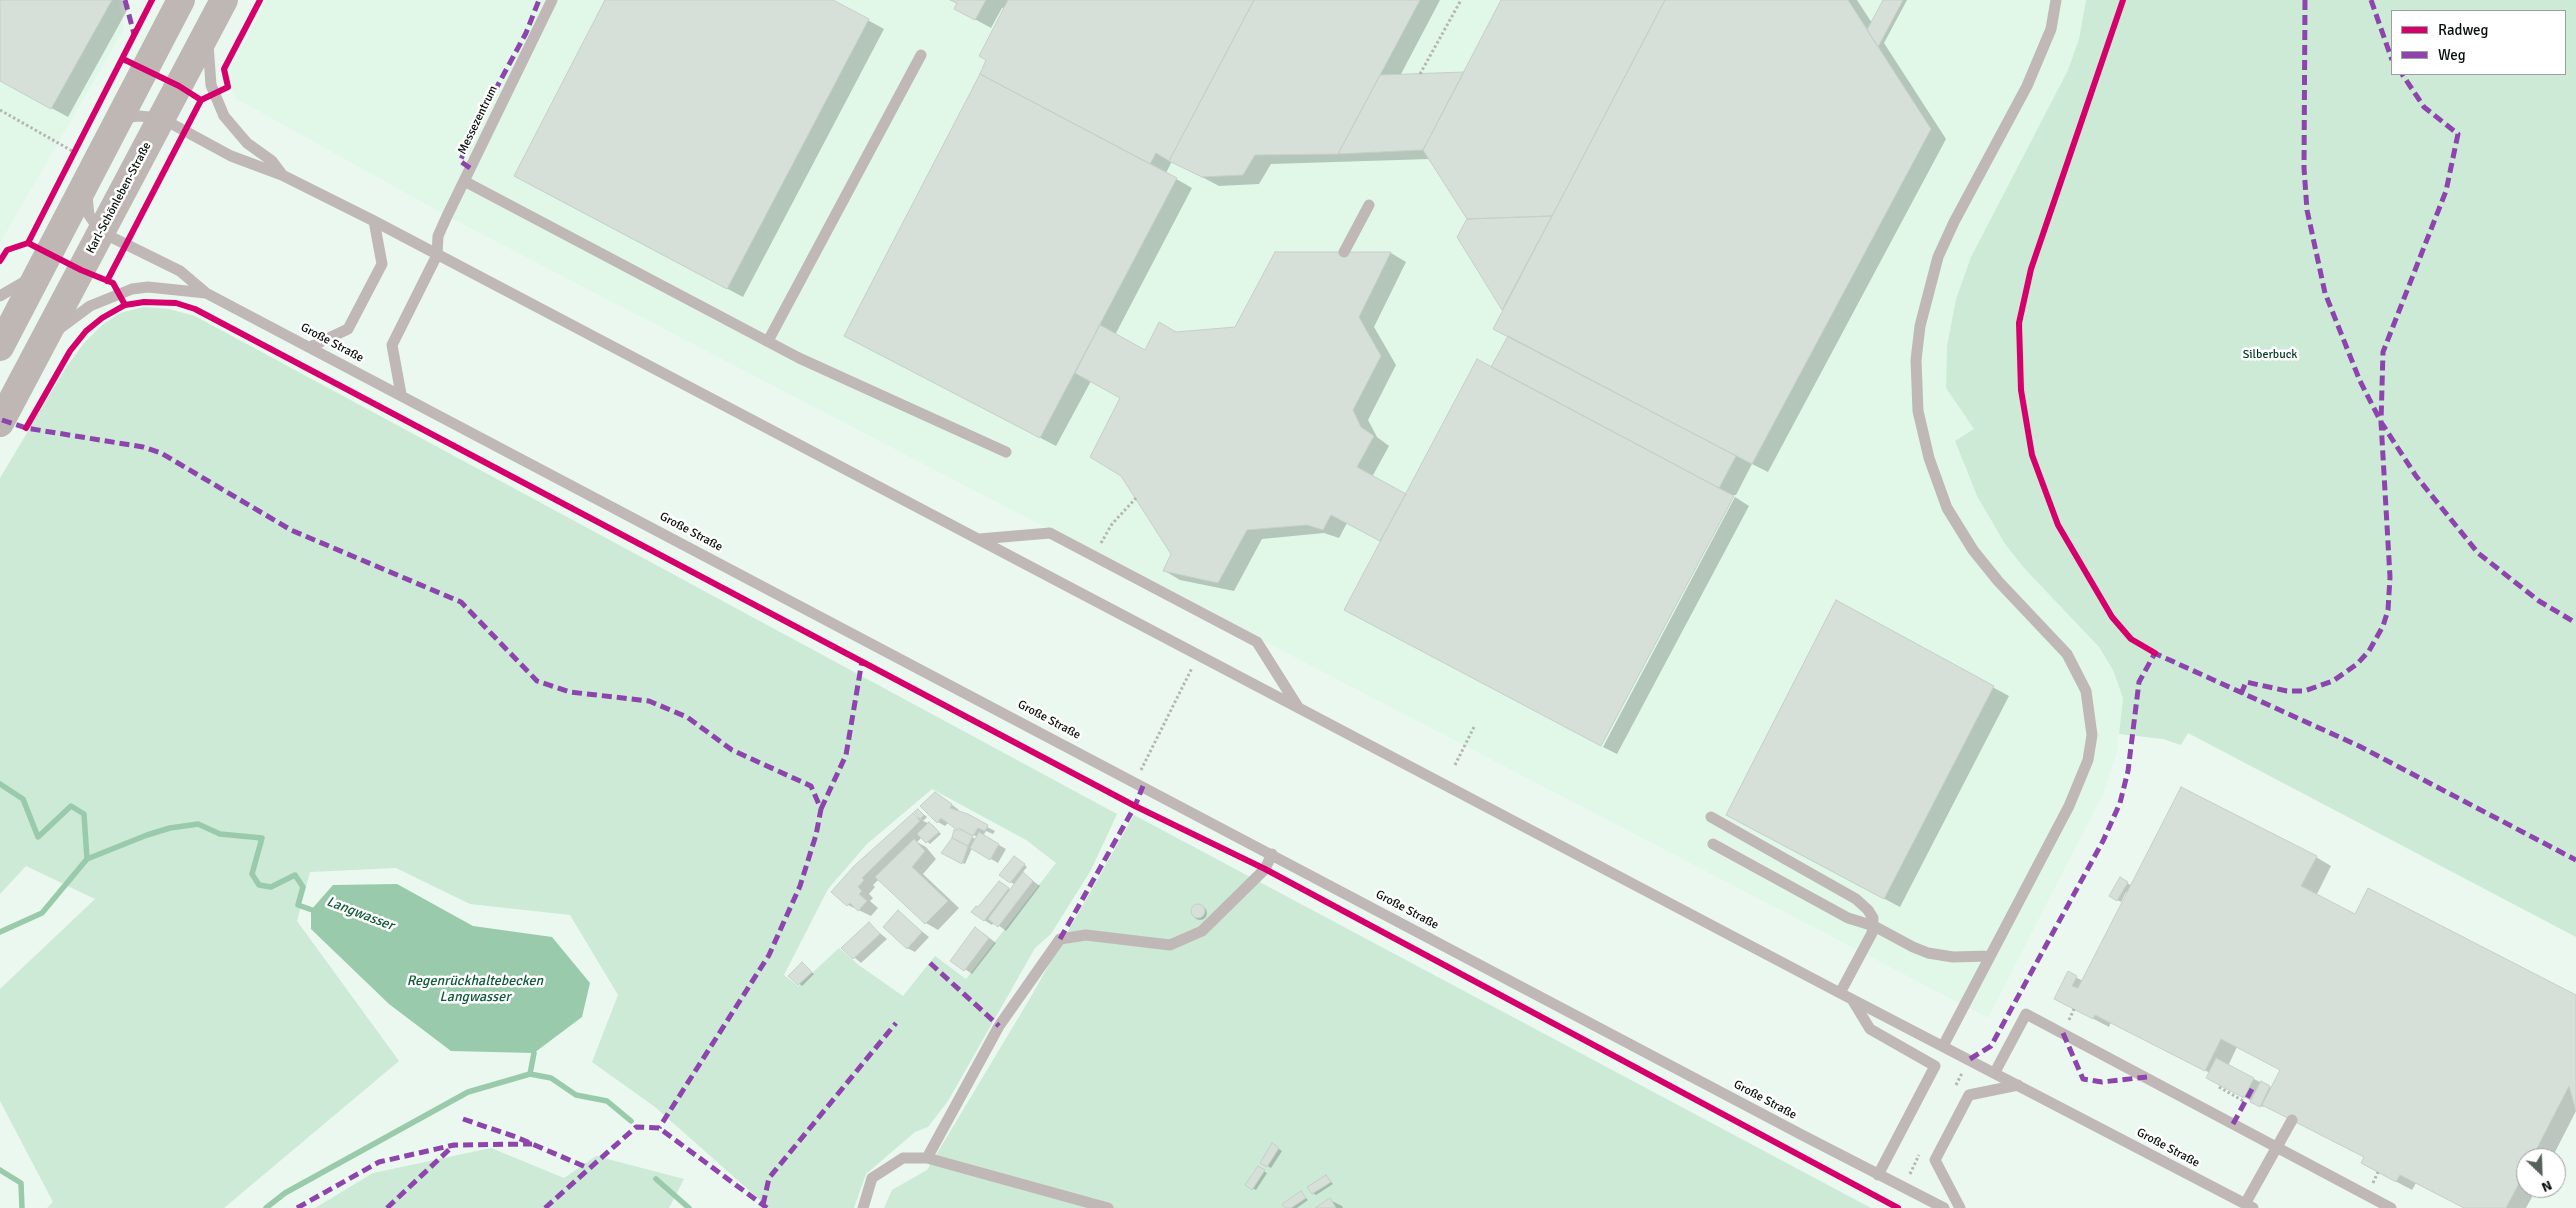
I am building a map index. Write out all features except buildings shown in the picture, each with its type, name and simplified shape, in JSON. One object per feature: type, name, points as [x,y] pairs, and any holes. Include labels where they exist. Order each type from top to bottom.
[{"type":"main road","points":[[0,347],[181,0]]},
{"type":"main road","name":"Karl-Schönleben-Straße","points":[[0,423],[224,0]]},
{"type":"lane","name":"Messezentrum","points":[[401,394],[392,345],[437,255],[438,236],[552,0]]},
{"type":"lane","points":[[1943,1046],[2080,782],[2088,760],[2092,735],[2086,690],[2067,654],[1998,581],[1973,550],[1948,508],[1924,438],[1918,411],[1916,360],[1924,308],[1938,257],[1954,222],[2028,86],[2051,29],[2056,0]]},
{"type":"lane","name":"Große Straße","points":[[208,30],[210,77],[219,107],[234,130],[247,143],[272,161],[282,175]]},
{"type":"lane","points":[[768,341],[921,55]]},
{"type":"lane","name":"Große Straße","points":[[119,119],[139,116],[161,118],[232,156],[282,175],[374,221],[1840,994],[1995,1072],[2249,1206]]},
{"type":"lane","points":[[88,179],[87,208],[92,221],[101,232]]},
{"type":"lane","points":[[464,181],[799,358],[1006,452]]},
{"type":"lane","points":[[1344,252],[1369,205]]},
{"type":"lane","points":[[310,347],[348,328],[382,264],[374,221]]},
{"type":"lane","name":"Große Straße","points":[[101,232],[180,271],[206,293],[1135,781],[1878,1175],[1944,1208]]},
{"type":"lane","points":[[0,296],[38,275]]},
{"type":"lane","name":"Große Straße","points":[[45,338],[90,306],[132,289],[148,287],[206,293]]},
{"type":"lane","points":[[978,539],[1050,533],[1191,607],[1257,642],[1299,708]]},
{"type":"lane","points":[[1711,817],[1856,899],[1868,910],[1873,918],[1874,926],[1866,946],[1840,994]]},
{"type":"lane","points":[[1713,844],[1848,918],[1874,926],[1912,947],[1928,953],[1952,957],[1990,956]]},
{"type":"lane","points":[[926,1158],[999,1026],[1060,939],[1086,935],[1170,945],[1202,931],[1265,869],[1272,854]]},
{"type":"lane","points":[[1853,1000],[1870,1029],[1935,1066],[1878,1175]]},
{"type":"lane","points":[[1995,1072],[2026,1014],[2147,1077],[2276,1149],[2391,1208]]},
{"type":"lane","points":[[1960,1208],[1935,1160],[1969,1095],[2018,1084]]},
{"type":"lane","points":[[2249,1206],[2292,1120]]},
{"type":"lane","points":[[863,1208],[872,1178],[903,1158],[926,1158],[1108,1208]]},
{"type":"path","points":[[1420,74],[1461,0]]},
{"type":"path","points":[[0,110],[74,152]]},
{"type":"path","points":[[1100,545],[1112,524],[1136,498]]},
{"type":"path","points":[[1135,781],[1198,655]]},
{"type":"path","points":[[1455,765],[1475,725]]},
{"type":"path","points":[[2219,1087],[2245,1102]]},
{"type":"shaded area","points":[[0,0],[119,0],[124,29],[0,243]]},
{"type":"shaded area","points":[[266,0],[2086,0],[2079,39],[2068,70],[1971,257],[1956,299],[1947,346],[1946,388],[1974,429],[1964,468],[1991,521],[2025,569],[2099,647],[2113,670],[2123,698],[2116,755],[2103,794],[1988,1018],[447,216],[237,99],[229,85],[228,73]]},
{"type":"green space","name":"Silberbuck","points":[[2086,0],[2576,0],[2576,937],[2188,733],[2181,745],[2163,739],[2119,734],[2123,698],[2113,670],[2099,647],[2025,569],[2005,544],[1977,496],[1955,441],[1974,429],[1946,388],[1947,346],[1956,299],[1971,257],[2068,70],[2079,39]]},
{"type":"green space","points":[[144,307],[169,309],[195,316],[1117,814],[1091,870],[1051,934],[1035,948],[948,1101],[928,1127],[915,1132],[866,1174],[854,1208],[769,1208],[655,1107],[592,1062],[618,995],[570,915],[470,904],[396,868],[310,872],[297,921],[399,1061],[224,1208],[47,1208],[53,1202],[0,1101],[0,989],[95,899],[26,866],[0,894],[0,478],[67,366],[84,343],[102,325],[120,313]],"holes":[[[932,789],[1026,840],[1056,863],[966,979],[935,956],[903,996],[860,966],[839,948],[798,986],[784,975],[828,889],[867,844]]]},
{"type":"green space","points":[[1134,815],[1871,1208],[884,1208],[892,1190],[927,1170],[1029,1000]]},
{"type":"green space","points":[[491,1148],[564,1178],[596,1156],[684,1179],[669,1208],[315,1208],[373,1173]]},
{"type":"water","name":"Regenrückhaltebecken Langwasser","points":[[397,884],[473,926],[552,937],[590,983],[582,1017],[534,1053],[451,1051],[389,1004],[311,929],[311,910],[333,885]]},
{"type":"waterway","name":"Langwasser","points":[[0,784],[23,799],[38,837],[71,806],[84,814],[87,859]]},
{"type":"waterway","name":"Langwasser","points":[[0,932],[42,913],[87,859],[147,835],[170,828],[198,824],[220,834],[262,838],[252,874],[259,885],[271,887],[295,875],[303,887],[298,905],[318,912]]},
{"type":"waterway","name":"Langwasser","points":[[531,1046],[534,1053],[530,1074],[551,1078],[576,1095],[607,1101],[631,1121]]},
{"type":"waterway","points":[[266,1208],[285,1193],[468,1092],[530,1074]]},
{"type":"waterway","name":"Langwasser","points":[[0,1170],[21,1183],[22,1208]]},
{"type":"waterway","points":[[656,1179],[689,1208]]},
{"type":"marked path","points":[[125,0],[134,34]]},
{"type":"marked path","points":[[470,168],[460,161],[485,109],[526,33],[539,0]]},
{"type":"marked path","points":[[2305,0],[2304,168],[2307,210],[2325,293],[2360,381],[2381,422],[2416,476],[2478,553],[2539,601],[2576,623]]},
{"type":"marked path","points":[[2371,0],[2391,57]]},
{"type":"marked path","points":[[2241,694],[2246,682],[2287,691],[2304,691],[2333,681],[2357,664],[2369,651],[2383,626],[2388,610],[2390,577],[2381,422],[2383,352],[2446,191],[2458,134],[2424,107],[2403,75]]},
{"type":"marked path","points":[[2,420],[26,428],[143,447],[161,453],[291,530],[461,602],[537,681],[570,692],[649,701],[687,717],[732,750],[811,786],[821,809],[816,835],[800,886],[769,955],[659,1128]]},
{"type":"marked path","points":[[2152,652],[2359,746],[2576,860]]},
{"type":"marked path","points":[[1970,1059],[1991,1046],[2103,841],[2120,803],[2128,771],[2139,682],[2155,653]]},
{"type":"marked path","points":[[821,809],[846,755],[862,661]]},
{"type":"marked path","points":[[1060,939],[1135,806],[1143,786]]},
{"type":"marked path","points":[[930,963],[999,1026]]},
{"type":"marked path","points":[[763,1205],[769,1178],[896,1023]]},
{"type":"marked path","points":[[2063,1033],[2083,1079],[2102,1082],[2147,1077]]},
{"type":"marked path","points":[[2233,1124],[2252,1089]]},
{"type":"marked path","points":[[463,1119],[516,1137],[588,1168]]},
{"type":"marked path","points":[[545,1208],[636,1127],[659,1128],[767,1208]]},
{"type":"marked path","points":[[297,1208],[379,1162],[454,1145],[532,1144]]},
{"type":"marked path","points":[[387,1208],[454,1145]]},
{"type":"cycle path","points":[[28,243],[152,0]]},
{"type":"cycle path","points":[[123,59],[179,86],[201,100],[228,87],[224,69],[260,0]]},
{"type":"cycle path","points":[[2123,0],[2031,269],[2019,323],[2021,390],[2032,455],[2058,525],[2112,617],[2131,639],[2155,653]]},
{"type":"cycle path","points":[[107,281],[201,100]]},
{"type":"cycle path","points":[[0,261],[7,250],[28,243],[81,270],[113,283],[125,305]]},
{"type":"cycle path","points":[[26,428],[70,351],[86,331],[102,318],[125,305],[144,302],[176,303],[195,309],[1135,806],[1265,869],[1898,1208]]}]
